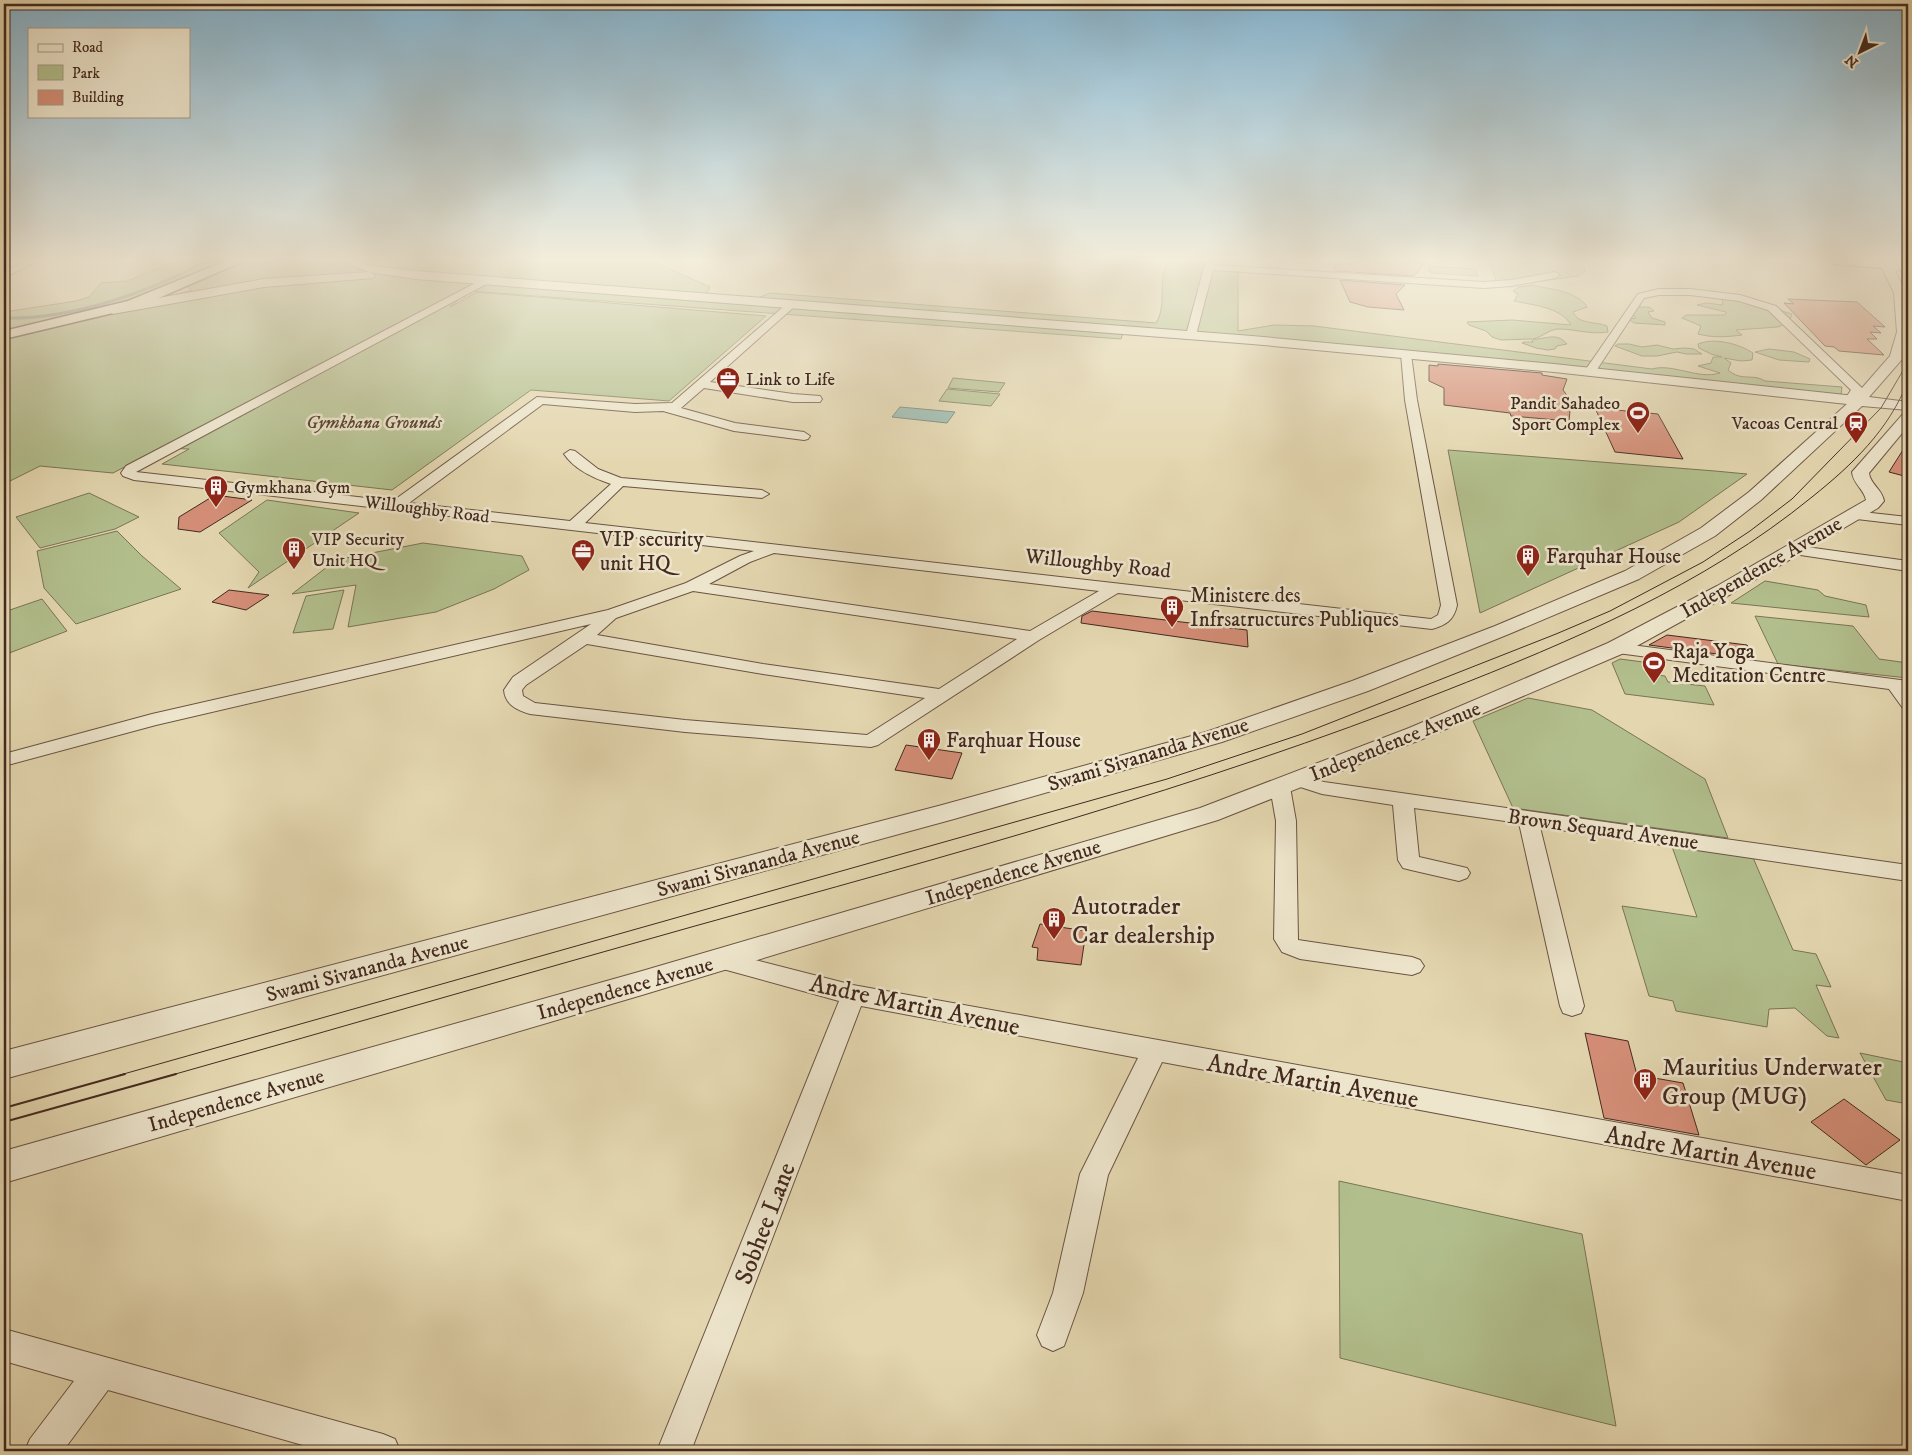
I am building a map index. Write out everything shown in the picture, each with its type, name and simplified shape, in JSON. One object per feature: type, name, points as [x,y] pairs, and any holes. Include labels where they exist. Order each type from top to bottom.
[{"type":"main road","points":[[4,335],[34,328]]},
{"type":"street","name":"Willoughby Road","points":[[397,328],[131,469],[128,473],[134,476],[1432,624],[1441,622],[1447,616],[1449,606],[1411,400],[1406,354]]},
{"type":"street","points":[[397,505],[541,400],[635,408],[674,407],[765,328]]},
{"type":"street","points":[[1100,328],[1406,354],[1856,399],[1908,406]]},
{"type":"street","points":[[1191,335],[1193,328]]},
{"type":"street","points":[[1590,372],[1620,328]]},
{"type":"street","points":[[1793,328],[1857,389],[1856,399]]},
{"type":"street","points":[[1856,399],[1897,357],[1904,328]]},
{"type":"street","points":[[701,384],[793,398],[816,399]]},
{"type":"street","points":[[1856,399],[1908,402]]},
{"type":"street","name":"Swami Sivananda Avenue","points":[[4,1065],[945,813],[1214,737],[1360,686],[1502,630],[1632,575],[1708,532],[1756,496],[1856,399]]},
{"type":"street","points":[[666,408],[734,427],[804,436]]},
{"type":"street","name":"Independence Avenue","points":[[4,1167],[720,960],[1209,814],[1289,784],[1417,733],[1616,648],[1724,590],[1875,501],[1873,492],[1862,481],[1860,472],[1908,417]]},
{"type":"street","points":[[570,454],[583,466],[604,478],[620,482],[762,494]]},
{"type":"street","points":[[574,526],[620,482]]},
{"type":"street","points":[[1853,514],[1908,521]]},
{"type":"street","points":[[720,572],[736,559],[738,551],[734,545]]},
{"type":"street","name":"Willoughby Road","points":[[4,760],[152,720],[613,614],[692,586],[745,559],[775,549]]},
{"type":"street","points":[[1792,550],[1908,566]]},
{"type":"street","points":[[692,586],[1033,636]]},
{"type":"street","points":[[613,614],[584,638],[519,681],[513,690],[514,699],[530,708],[685,726],[870,741],[1033,636],[1115,588]]},
{"type":"street","points":[[584,638],[763,669],[941,695]]},
{"type":"street","points":[[1616,648],[1901,685],[1908,704]]},
{"type":"street","points":[[1289,784],[1286,821],[1286,939],[1290,946],[1300,950],[1412,966]]},
{"type":"street","name":"Brown Sequard Avenue","points":[[1289,784],[1908,873]]},
{"type":"street","points":[[1402,800],[1409,860],[1411,863],[1459,873]]},
{"type":"street","points":[[1528,818],[1572,1006]]},
{"type":"street","name":"Andre Martin Avenue","points":[[720,960],[852,994],[1908,1188]]},
{"type":"street","name":"Sobhee Lane","points":[[674,1451],[852,994]]},
{"type":"street","points":[[1053,1335],[1068,1293],[1081,1226],[1094,1174],[1154,1051]]},
{"type":"street","points":[[4,1345],[383,1451]]},
{"type":"street","points":[[42,1451],[102,1372]]},
{"type":"green space","points":[[4,328],[29,328],[4,333]]},
{"type":"green space","name":"Gymkhana Grounds","points":[[43,328],[752,328],[669,401],[531,390],[392,490],[162,464],[189,449],[161,448],[113,473],[40,466],[4,484],[4,337]]},
{"type":"green space","points":[[970,328],[1238,328],[1238,331],[1257,328],[1329,328],[1652,369],[1668,368],[1712,375],[1720,373],[1698,366],[1711,363],[1713,357],[1722,357],[1699,348],[1698,344],[1719,341],[1734,344],[1753,353],[1752,360],[1741,361],[1724,358],[1731,363],[1728,370],[1738,376],[1765,381],[1842,387],[1841,395],[1124,330],[1121,339]]},
{"type":"green space","points":[[1477,328],[1607,328],[1608,332],[1595,333],[1559,329],[1552,330],[1533,339],[1555,337],[1567,344],[1548,350],[1522,343],[1533,342],[1532,339],[1501,340],[1492,337],[1486,331]]},
{"type":"green space","points":[[1700,328],[1765,328],[1736,330],[1742,335],[1725,337],[1698,334]]},
{"type":"green space","points":[[1618,344],[1642,347],[1657,345],[1673,349],[1694,349],[1702,354],[1677,352],[1657,356],[1642,356],[1615,346]]},
{"type":"green space","points":[[1769,349],[1794,352],[1810,359],[1809,362],[1779,360],[1755,352]]},
{"type":"green space","points":[[953,378],[1005,383],[999,392],[948,388]]},
{"type":"green space","points":[[947,389],[1000,394],[991,406],[939,401]]},
{"type":"green space","points":[[1448,450],[1747,474],[1679,522],[1480,613]]},
{"type":"green space","points":[[89,493],[139,517],[115,529],[40,548],[16,517]]},
{"type":"green space","points":[[267,500],[359,513],[248,588],[259,572],[219,533]]},
{"type":"green space","points":[[117,531],[142,556],[181,589],[76,624],[44,588],[37,551]]},
{"type":"green space","points":[[423,543],[522,556],[529,570],[494,589],[436,612],[348,627],[356,585],[292,594],[336,560]]},
{"type":"green space","points":[[1765,581],[1818,590],[1825,596],[1866,605],[1869,617],[1731,603]]},
{"type":"green space","points":[[344,590],[333,629],[293,633],[306,596]]},
{"type":"green space","points":[[42,599],[67,631],[4,655],[4,612]]},
{"type":"green space","points":[[1755,616],[1853,626],[1879,659],[1908,663],[1908,678],[1778,664]]},
{"type":"green space","name":"Raja Yoga Meditation Centre","points":[[1620,659],[1651,663],[1657,675],[1665,676],[1668,682],[1705,686],[1714,705],[1625,694],[1612,663]]},
{"type":"green space","points":[[1528,698],[1592,710],[1705,779],[1728,838],[1513,808],[1473,721]]},
{"type":"green space","points":[[1670,841],[1751,853],[1793,950],[1816,954],[1831,987],[1816,985],[1839,1038],[1827,1036],[1795,1008],[1769,1009],[1767,1027],[1676,1011],[1673,1001],[1649,996],[1622,906],[1697,917]]},
{"type":"green space","points":[[1860,1053],[1908,1063],[1908,1104],[1886,1100]]},
{"type":"green space","points":[[1339,1181],[1582,1234],[1616,1426],[1340,1358]]},
{"type":"water","points":[[900,407],[955,412],[947,423],[892,417]]},
{"type":"building","points":[[1808,328],[1875,328],[1881,333],[1870,332],[1877,339],[1867,339],[1884,355],[1839,351],[1834,347],[1825,346]]},
{"type":"building","points":[[1438,364],[1542,373],[1542,375],[1567,379],[1563,390],[1571,401],[1569,421],[1511,416],[1510,413],[1444,405],[1444,388],[1429,381],[1429,365],[1438,366]]},
{"type":"building","name":"Pandit Sahadeo Sport Complex","points":[[1595,408],[1658,414],[1683,459],[1615,452]]},
{"type":"building","points":[[1908,442],[1908,477],[1889,472]]},
{"type":"building","name":"Gymkhana Gym","points":[[215,495],[252,500],[200,532],[178,529],[179,517]]},
{"type":"building","points":[[229,590],[269,595],[246,610],[212,602]]},
{"type":"building","name":"Ministere des Infrsatructures Publiques","points":[[1092,611],[1247,630],[1248,647],[1081,623],[1082,616]]},
{"type":"building","points":[[1667,635],[1747,645],[1755,659],[1649,645]]},
{"type":"building","name":"Farqhuar House","points":[[906,745],[962,753],[952,779],[895,770]]},
{"type":"building","name":"Autotrader Car dealership","points":[[1040,924],[1086,931],[1081,965],[1037,960],[1038,948],[1032,947]]},
{"type":"building","name":"Mauritius Underwater Group (MUG)","points":[[1585,1033],[1628,1041],[1637,1075],[1683,1083],[1699,1135],[1604,1118]]},
{"type":"building","name":"Mauritius Underwater Group (MUG)","points":[[1844,1099],[1900,1140],[1866,1165],[1811,1122]]},
{"type":"tram line","points":[[120,1075],[1167,779],[1302,734],[1556,634],[1610,611],[1703,562],[1750,531],[1792,499],[1881,408],[1908,362]]},
{"type":"tram line","points":[[172,1075],[1072,819],[1165,790],[1350,727],[1491,673],[1635,609],[1726,558],[1770,529],[1827,485],[1855,459],[1880,431],[1891,415],[1908,381]]},
{"type":"tram line","points":[[4,1108],[125,1074]]},
{"type":"tram line","points":[[4,1122],[176,1074]]},
{"type":"place","name":"Link to Life","points":[[728,400]]},
{"type":"place","name":"Pandit Sahadeo Sport Complex","points":[[1638,434]]},
{"type":"place","name":"Vacoas Central","points":[[1856,444]]},
{"type":"place","name":"Gymkhana Gym","points":[[216,508]]},
{"type":"place","name":"VIP Security Unit HQ","points":[[294,570]]},
{"type":"place","name":"VIP security unit HQ","points":[[583,572]]},
{"type":"place","name":"Farquhar House","points":[[1528,577]]},
{"type":"place","name":"Ministere des Infrsatructures Publiques","points":[[1172,628]]},
{"type":"place","name":"Raja Yoga Meditation Centre","points":[[1654,684]]},
{"type":"place","name":"Farqhuar House","points":[[929,761]]},
{"type":"place","name":"Autotrader Car dealership","points":[[1054,940]]},
{"type":"place","name":"Mauritius Underwater Group (MUG)","points":[[1645,1101]]}]
